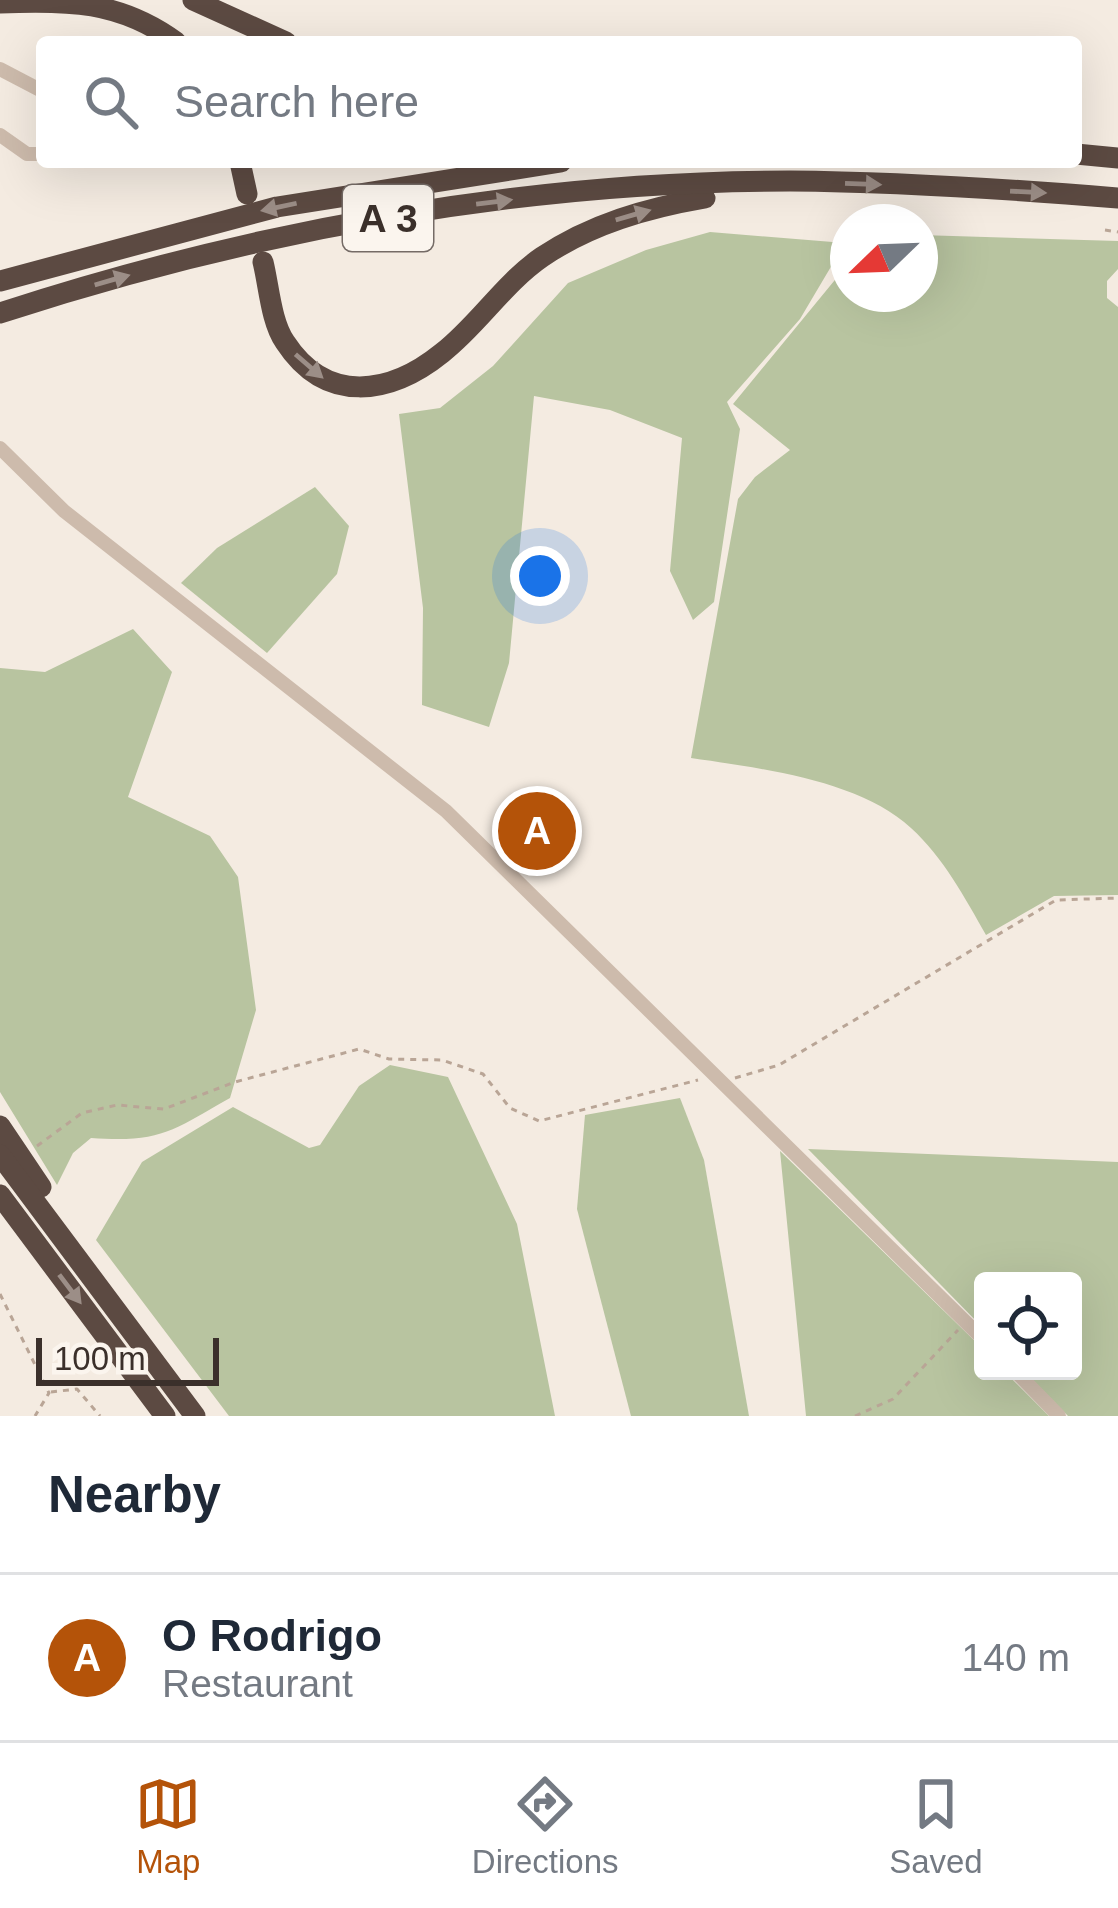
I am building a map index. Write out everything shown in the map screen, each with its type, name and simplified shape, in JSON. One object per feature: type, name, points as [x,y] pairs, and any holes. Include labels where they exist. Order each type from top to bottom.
[{"type":"highway","points":[[194,0],[273,36]]},
{"type":"highway","points":[[0,2],[98,2],[144,18],[168,36]]},
{"type":"highway","points":[[1082,155],[1118,158]]},
{"type":"highway","points":[[242,168],[248,194]]},
{"type":"highway","name":"A 3","points":[[0,281],[277,207],[522,168]]},
{"type":"highway","points":[[263,262],[282,339],[306,367],[335,386],[365,390],[398,381],[443,352],[537,261],[584,233],[650,210],[787,181]]},
{"type":"highway","name":"A 3","points":[[0,314],[205,255],[524,198],[787,181],[1118,198]]},
{"type":"highway","points":[[0,1126],[49,1199],[80,1262]]},
{"type":"highway","points":[[0,1155],[195,1416]]},
{"type":"highway","points":[[0,1195],[165,1416]]},
{"type":"street","points":[[0,69],[36,88]]},
{"type":"street","points":[[0,135],[27,154],[36,154]]},
{"type":"street","points":[[0,448],[64,511],[446,811],[974,1330]]},
{"type":"street","points":[[1024,1380],[1060,1416]]},
{"type":"path","points":[[1105,230],[1118,232]]},
{"type":"path","points":[[37,1146],[82,1113],[117,1106],[164,1109],[235,1082],[359,1049],[389,1058],[442,1060],[483,1074],[510,1108],[539,1121],[676,1090],[779,1065],[1057,900],[1118,898]]},
{"type":"path","points":[[0,1294],[49,1393]]},
{"type":"path","points":[[855,1416],[893,1399],[965,1322]]},
{"type":"path","points":[[49,1393],[76,1390],[100,1416]]},
{"type":"path","points":[[35,1416],[49,1393]]},
{"type":"green space","points":[[710,232],[830,242],[830,268],[800,319],[727,402],[740,429],[714,602],[693,620],[670,571],[682,438],[610,410],[534,396],[509,663],[489,727],[422,705],[423,608],[399,414],[440,408],[493,366],[568,283],[646,250]]},
{"type":"green space","points":[[938,236],[1118,241],[1118,269],[1107,281],[1107,298],[1118,307],[1118,895],[1054,896],[986,935],[933,852],[890,812],[837,787],[691,758],[738,499],[755,477],[790,450],[733,404],[830,286],[830,312],[938,312]]},
{"type":"green space","points":[[315,487],[349,526],[337,574],[267,653],[181,583],[217,548]]},
{"type":"green space","points":[[133,629],[172,672],[128,797],[210,836],[238,877],[256,1010],[230,1098],[165,1132],[91,1138],[73,1153],[57,1185],[0,1092],[0,668],[45,672]]},
{"type":"green space","points":[[390,1065],[448,1077],[517,1224],[555,1416],[229,1416],[96,1240],[142,1162],[233,1107],[309,1148],[320,1145],[359,1086]]},
{"type":"green space","points":[[680,1098],[704,1160],[749,1416],[631,1416],[577,1209],[585,1115]]},
{"type":"green space","points":[[808,1149],[1118,1162],[1118,1416],[1068,1416],[1033,1380],[1082,1380],[1082,1272],[974,1272],[974,1319]]},
{"type":"green space","points":[[780,1151],[974,1340],[974,1380],[1013,1380],[1049,1416],[806,1416]]},
{"type":"building","points":[[568,807],[576,829],[544,842],[536,820]]},
{"type":"place","name":"O Rodrigo","points":[[537,831]]}]
